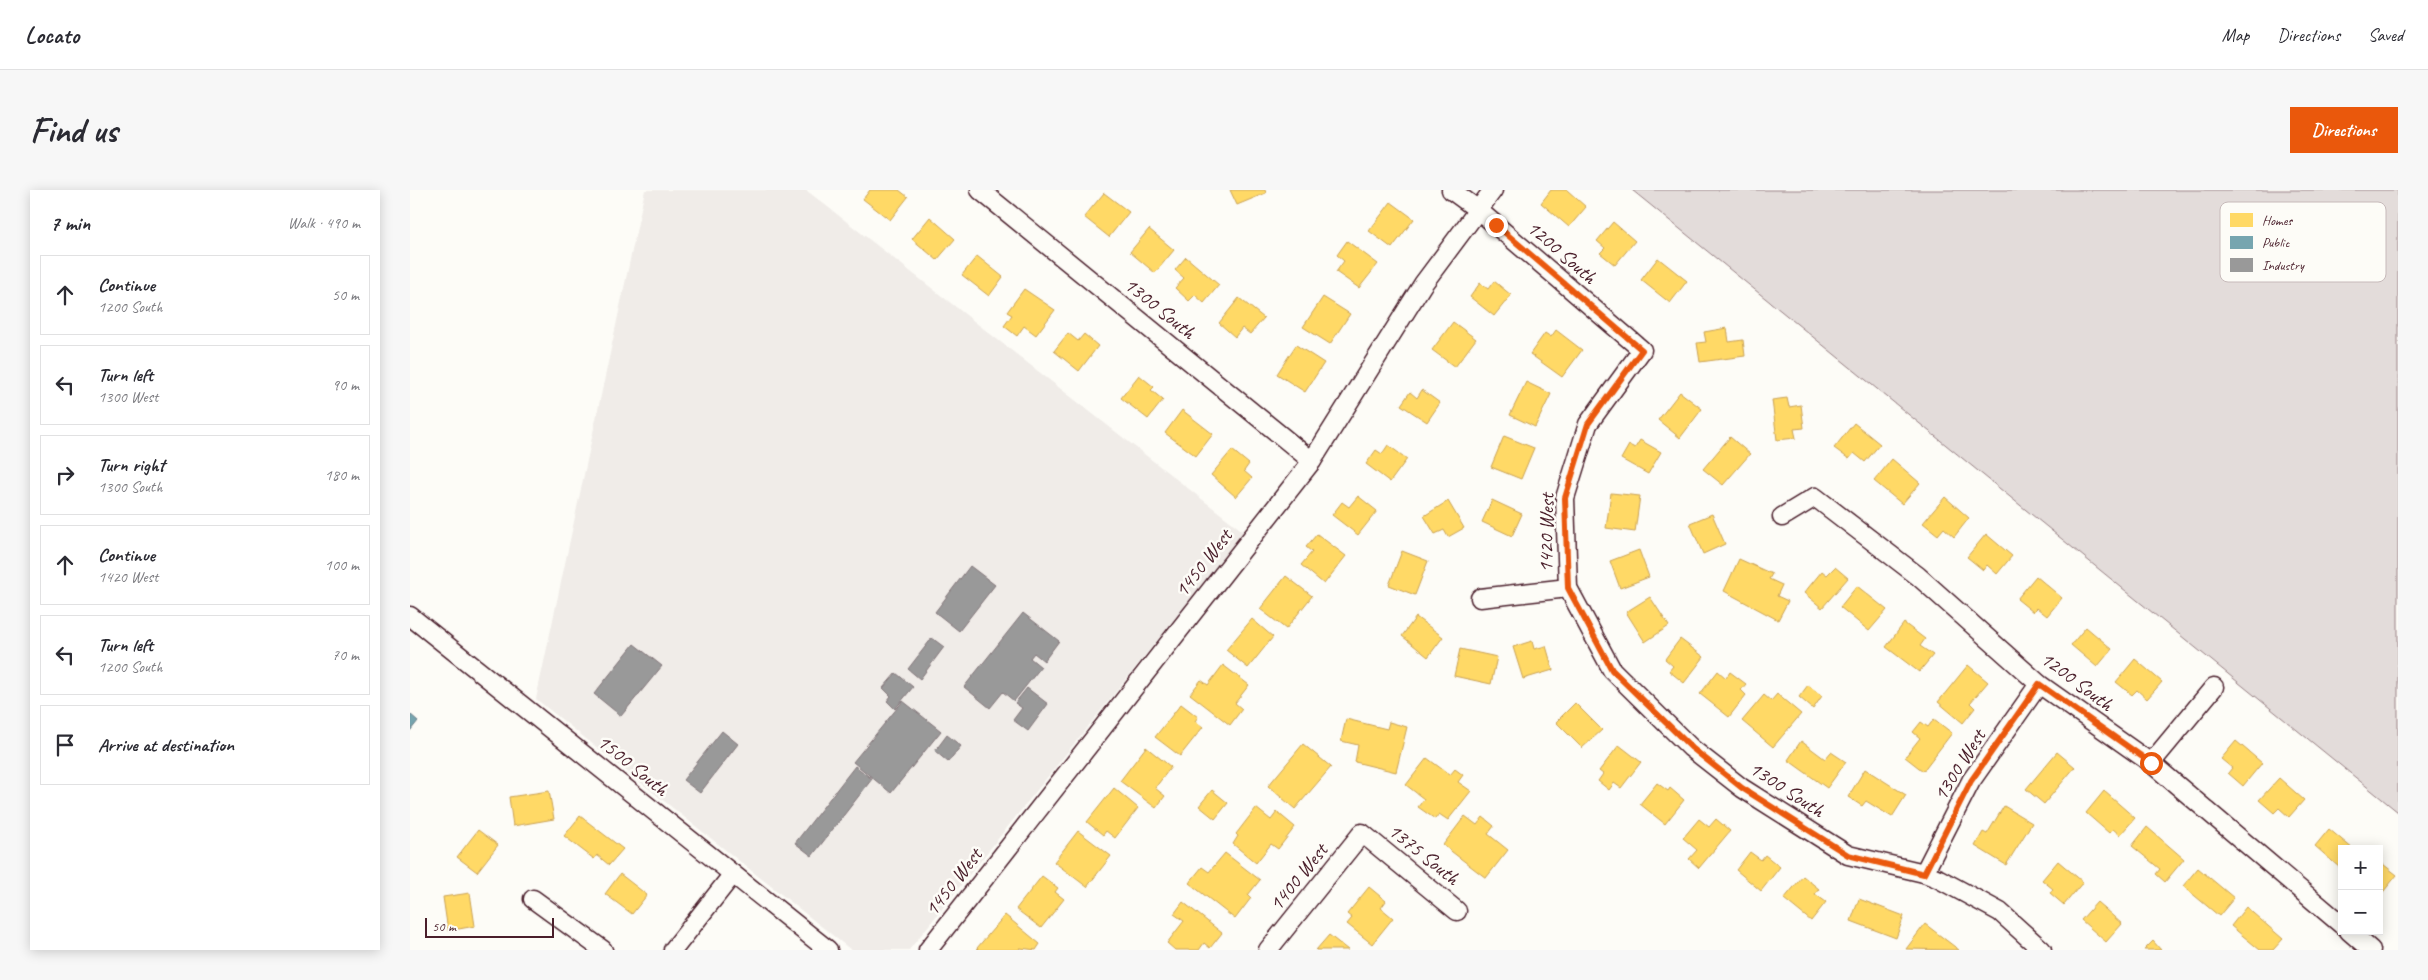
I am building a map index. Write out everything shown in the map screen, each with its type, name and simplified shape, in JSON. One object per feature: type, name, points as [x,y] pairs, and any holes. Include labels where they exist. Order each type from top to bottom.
[{"type":"street","name":"1300 South","points":[[980,190],[1312,461]]},
{"type":"street","name":"1200 South","points":[[1450,190],[1477,209],[1642,350]]},
{"type":"street","name":"1450 West","points":[[928,950],[1312,461],[1423,284],[1493,190]]},
{"type":"street","name":"1420 West","points":[[1480,598],[1568,588],[1565,498],[1588,424],[1642,350]]},
{"type":"street","name":"1200 South","points":[[1782,517],[1815,497],[1918,576],[2039,684],[2151,763],[2338,922]]},
{"type":"street","name":"1300 South","points":[[1568,588],[1612,670],[1692,748],[1742,788],[1848,855],[1939,879],[2000,912],[2042,950]]},
{"type":"street","name":"1500 South","points":[[410,616],[828,950]]},
{"type":"street","name":"1300 West","points":[[1924,874],[1971,781],[2039,684]]},
{"type":"street","points":[[2151,763],[2214,687]]},
{"type":"street","name":"1375 South","points":[[1362,833],[1457,911]]},
{"type":"street","name":"1400 West","points":[[1268,950],[1362,833]]},
{"type":"street","points":[[672,950],[733,874]]},
{"type":"street","points":[[533,899],[603,950]]},
{"type":"street","points":[[2354,935],[2371,950]]},
{"type":"shaded area","points":[[645,190],[806,190],[1244,532],[909,950],[851,950],[536,699]]},
{"type":"shaded area","points":[[1632,190],[2398,190],[2398,812]]},
{"type":"building: Homes","points":[[870,190],[899,190],[908,197],[890,220],[863,199]]},
{"type":"building: Homes","points":[[1230,190],[1265,190],[1266,193],[1237,205]]},
{"type":"building: Homes","points":[[1551,190],[1567,190],[1586,207],[1569,227],[1541,203]]},
{"type":"building: Homes","points":[[1104,193],[1129,212],[1109,237],[1084,217]]},
{"type":"building: Homes","points":[[1391,202],[1414,219],[1392,248],[1369,231]]},
{"type":"building: Homes","points":[[930,217],[955,239],[937,260],[912,239]]},
{"type":"building: Homes","points":[[1613,222],[1635,241],[1615,265],[1600,253],[1605,248],[1597,241]]},
{"type":"building: Homes","points":[[1149,229],[1174,250],[1155,273],[1130,252]]},
{"type":"building: Homes","points":[[1347,241],[1378,264],[1359,288],[1336,272],[1344,261],[1337,255]]},
{"type":"building: Homes","points":[[977,256],[1003,277],[989,296],[962,275]]},
{"type":"building: Homes","points":[[1186,257],[1219,285],[1204,303],[1195,295],[1189,301],[1175,288],[1184,278],[1175,270]]},
{"type":"building: Homes","points":[[1658,258],[1687,281],[1670,303],[1641,280]]},
{"type":"building: Homes","points":[[1494,281],[1511,295],[1494,316],[1470,297],[1480,283],[1488,289]]},
{"type":"building: Homes","points":[[1024,289],[1055,310],[1036,335],[1024,326],[1017,336],[1004,326],[1012,315],[1007,312]]},
{"type":"building: Homes","points":[[1323,297],[1350,314],[1330,344],[1303,327]]},
{"type":"building: Homes","points":[[1239,298],[1264,318],[1250,334],[1242,328],[1235,337],[1219,323]]},
{"type":"building: Homes","points":[[1453,322],[1476,339],[1455,367],[1432,350]]},
{"type":"building: Homes","points":[[1727,328],[1729,342],[1743,340],[1745,356],[1700,362],[1697,343],[1706,342],[1704,332]]},
{"type":"building: Homes","points":[[1556,330],[1582,350],[1562,377],[1530,354],[1545,333],[1551,337]]},
{"type":"building: Homes","points":[[1068,333],[1078,341],[1084,334],[1098,346],[1079,371],[1054,351]]},
{"type":"building: Homes","points":[[1296,345],[1324,363],[1305,392],[1277,374]]},
{"type":"building: Homes","points":[[1139,375],[1154,387],[1151,390],[1163,400],[1148,419],[1121,398]]},
{"type":"building: Homes","points":[[1526,382],[1551,394],[1535,427],[1510,415]]},
{"type":"building: Homes","points":[[1422,390],[1440,403],[1427,422],[1401,405],[1410,392],[1417,398]]},
{"type":"building: Homes","points":[[1680,392],[1702,409],[1680,438],[1658,420]]},
{"type":"building: Homes","points":[[1787,398],[1789,407],[1801,405],[1804,428],[1794,429],[1796,438],[1777,440],[1772,400]]},
{"type":"building: Homes","points":[[1182,410],[1213,434],[1196,456],[1165,433]]},
{"type":"building: Homes","points":[[1854,423],[1880,444],[1865,462],[1854,453],[1849,459],[1834,448]]},
{"type":"building: Homes","points":[[1504,436],[1534,448],[1521,479],[1491,467]]},
{"type":"building: Homes","points":[[1730,437],[1750,454],[1723,485],[1703,469]]},
{"type":"building: Homes","points":[[1640,440],[1661,452],[1648,474],[1621,459],[1629,445],[1635,448]]},
{"type":"building: Homes","points":[[1388,445],[1407,459],[1390,482],[1366,464],[1376,450],[1382,454]]},
{"type":"building: Homes","points":[[1232,450],[1249,464],[1244,471],[1252,478],[1236,497],[1211,475]]},
{"type":"building: Homes","points":[[1892,459],[1920,483],[1902,504],[1874,481]]},
{"type":"building: Homes","points":[[1611,493],[1640,496],[1635,532],[1606,528]]},
{"type":"building: Homes","points":[[1358,496],[1377,511],[1358,535],[1332,515],[1342,502],[1349,507]]},
{"type":"building: Homes","points":[[1945,497],[1969,518],[1954,537],[1944,528],[1938,535],[1923,523]]},
{"type":"building: Homes","points":[[1492,500],[1522,514],[1512,536],[1482,522]]},
{"type":"building: Homes","points":[[1448,501],[1464,528],[1448,537],[1444,530],[1435,534],[1424,516]]},
{"type":"building: Homes","points":[[1712,514],[1725,544],[1703,554],[1690,523]]},
{"type":"building: Homes","points":[[1317,534],[1346,556],[1324,584],[1301,565],[1312,552],[1306,547]]},
{"type":"building: Homes","points":[[1986,534],[2012,556],[1997,574],[1987,565],[1983,570],[1967,557]]},
{"type":"building: Homes","points":[[1639,550],[1649,577],[1620,588],[1610,561]]},
{"type":"building: Homes","points":[[1402,551],[1428,561],[1415,595],[1389,585]]},
{"type":"building: Homes","points":[[1739,559],[1772,574],[1769,579],[1782,585],[1777,596],[1788,601],[1778,620],[1724,591]]},
{"type":"building: Homes","points":[[1835,567],[1848,578],[1822,608],[1804,593],[1822,571],[1827,575]]},
{"type":"building: Homes","points":[[1286,576],[1312,596],[1286,629],[1260,609]]},
{"type":"building: Homes","points":[[2036,576],[2062,598],[2047,616],[2037,608],[2033,612],[2017,599]]},
{"type":"building: Homes","points":[[1857,586],[1887,610],[1869,631],[1840,607]]},
{"type":"building: Homes","points":[[1650,597],[1669,626],[1645,642],[1626,612]]},
{"type":"building: Homes","points":[[1416,617],[1443,637],[1428,657],[1402,636]]},
{"type":"building: Homes","points":[[1252,619],[1273,637],[1248,668],[1226,650]]},
{"type":"building: Homes","points":[[1904,623],[1925,639],[1920,646],[1933,655],[1919,672],[1886,647]]},
{"type":"building: Homes","points":[[2086,627],[2112,649],[2097,667],[2071,645]]},
{"type":"building: Homes","points":[[1680,639],[1704,657],[1684,683],[1669,671],[1673,666],[1665,659]]},
{"type":"building: Homes","points":[[1532,641],[1534,649],[1546,646],[1553,670],[1523,679],[1513,647]]},
{"type":"building: Homes","points":[[1460,649],[1497,657],[1491,684],[1454,676]]},
{"type":"building: Homes","points":[[2135,659],[2162,682],[2147,699],[2137,690],[2132,695],[2116,682]]},
{"type":"building: Homes","points":[[1223,665],[1249,685],[1235,703],[1242,709],[1230,725],[1190,694],[1201,680],[1208,685]]},
{"type":"building: Homes","points":[[1968,665],[1988,682],[1970,703],[1975,708],[1963,723],[1938,702]]},
{"type":"building: Homes","points":[[1718,671],[1726,678],[1730,672],[1746,684],[1741,690],[1746,695],[1729,717],[1700,694]]},
{"type":"building: Homes","points":[[1808,685],[1822,696],[1813,709],[1799,697]]},
{"type":"building: Homes","points":[[1777,694],[1801,714],[1773,747],[1742,721],[1764,695],[1771,701]]},
{"type":"building: Homes","points":[[1575,703],[1602,730],[1582,748],[1556,722]]},
{"type":"building: Homes","points":[[1181,704],[1198,717],[1195,721],[1203,727],[1180,756],[1155,737]]},
{"type":"building: Homes","points":[[1346,719],[1387,729],[1389,722],[1407,727],[1396,772],[1355,762],[1358,745],[1341,741]]},
{"type":"building: Homes","points":[[1934,719],[1952,733],[1923,771],[1905,757],[1920,738],[1913,732],[1921,722],[1928,727]]},
{"type":"building: Homes","points":[[1801,741],[1825,759],[1831,752],[1846,762],[1827,788],[1788,760]]},
{"type":"building: Homes","points":[[2236,741],[2262,763],[2243,786],[2228,773],[2232,768],[2221,759]]},
{"type":"building: Homes","points":[[1303,744],[1331,767],[1295,809],[1268,786]]},
{"type":"building: Homes","points":[[1619,745],[1641,762],[1621,788],[1614,783],[1609,790],[1598,781],[1603,774],[1599,771]]},
{"type":"building: Homes","points":[[1146,747],[1171,767],[1155,788],[1165,796],[1156,808],[1120,781]]},
{"type":"building: Homes","points":[[2057,752],[2075,767],[2044,804],[2026,789]]},
{"type":"building: Homes","points":[[1427,758],[1450,775],[1455,769],[1463,775],[1458,782],[1471,791],[1448,820],[1439,814],[1435,819],[1418,807],[1424,799],[1406,785]]},
{"type":"building: Homes","points":[[1865,769],[1906,795],[1892,817],[1866,801],[1862,806],[1848,797]]},
{"type":"building: Homes","points":[[2279,778],[2304,800],[2289,817],[2279,808],[2274,813],[2259,800]]},
{"type":"building: Homes","points":[[1657,783],[1668,791],[1670,788],[1684,800],[1665,824],[1640,804]]},
{"type":"building: Homes","points":[[1114,788],[1138,808],[1115,838],[1106,831],[1103,835],[1087,822]]},
{"type":"building: Homes","points":[[1212,790],[1228,803],[1215,819],[1199,806]]},
{"type":"building: Homes","points":[[549,791],[554,819],[513,826],[509,797]]},
{"type":"building: Homes","points":[[2104,791],[2135,818],[2120,835],[2113,829],[2109,833],[2086,813]]},
{"type":"building: Homes","points":[[2004,806],[2032,823],[2006,865],[1975,846],[1983,832],[1987,834]]},
{"type":"building: Homes","points":[[1256,808],[1271,820],[1277,812],[1295,827],[1278,849],[1271,844],[1256,863],[1233,844],[1238,836],[1236,834]]},
{"type":"building: Homes","points":[[580,816],[623,849],[609,865],[597,855],[594,859],[564,836]]},
{"type":"building: Homes","points":[[1465,816],[1477,825],[1483,817],[1494,826],[1488,834],[1508,850],[1486,878],[1443,845]]},
{"type":"building: Homes","points":[[1699,819],[1709,827],[1716,819],[1730,831],[1699,868],[1689,859],[1697,850],[1683,838]]},
{"type":"building: Homes","points":[[2147,827],[2184,859],[2165,882],[2156,874],[2160,869],[2132,846]]},
{"type":"building: Homes","points":[[2329,829],[2348,845],[2338,845],[2338,866],[2315,846]]},
{"type":"building: Homes","points":[[478,830],[498,845],[477,872],[457,857]]},
{"type":"building: Homes","points":[[1078,831],[1111,856],[1087,887],[1054,862]]},
{"type":"building: Homes","points":[[1750,852],[1761,860],[1765,855],[1780,867],[1761,891],[1736,870]]},
{"type":"building: Homes","points":[[1225,853],[1260,880],[1248,895],[1251,898],[1235,919],[1189,883],[1202,867],[1209,872]]},
{"type":"building: Homes","points":[[2058,861],[2083,882],[2064,905],[2050,893],[2053,889],[2042,880]]},
{"type":"building: Homes","points":[[2383,864],[2397,875],[2383,892]]},
{"type":"building: Homes","points":[[2198,868],[2234,898],[2219,916],[2183,886]]},
{"type":"building: Homes","points":[[620,874],[647,895],[632,914],[605,894]]},
{"type":"building: Homes","points":[[1042,876],[1058,888],[1055,892],[1064,899],[1041,928],[1016,909]]},
{"type":"building: Homes","points":[[1803,876],[1819,889],[1815,894],[1826,902],[1811,921],[1784,899]]},
{"type":"building: Homes","points":[[1369,887],[1386,901],[1381,908],[1393,918],[1372,944],[1347,924],[1352,918],[1347,914]]},
{"type":"building: Homes","points":[[470,893],[475,926],[448,931],[443,897]]},
{"type":"building: Homes","points":[[1859,899],[1904,916],[1896,938],[1851,921]]},
{"type":"building: Homes","points":[[1183,902],[1222,933],[1210,948],[1204,943],[1199,950],[1175,950],[1167,943],[1184,921],[1174,914]]},
{"type":"building: Homes","points":[[2097,902],[2122,924],[2106,942],[2081,920]]},
{"type":"building: Homes","points":[[2246,907],[2283,939],[2273,950],[2260,950],[2231,926]]},
{"type":"building: Homes","points":[[1005,915],[1040,944],[1036,950],[1020,948],[1018,950],[979,950],[977,948]]},
{"type":"building: Homes","points":[[1925,924],[1959,950],[1906,949]]},
{"type":"building: Homes","points":[[1329,935],[1348,950],[1316,950]]},
{"type":"building: Homes","points":[[2153,941],[2161,950],[2144,950]]},
{"type":"building: Public","points":[[410,714],[418,721],[410,731]]},
{"type":"building: Industry","points":[[970,566],[995,585],[959,631],[935,612]]},
{"type":"building: Industry","points":[[1023,613],[1059,641],[1044,661],[1034,653],[1030,658],[1041,667],[1014,701],[1003,692],[990,708],[964,687]]},
{"type":"building: Industry","points":[[932,638],[944,647],[920,679],[908,669]]},
{"type":"building: Industry","points":[[634,644],[662,666],[621,716],[594,694]]},
{"type":"building: Industry","points":[[896,673],[913,687],[895,709],[887,701],[891,696],[883,688]]},
{"type":"building: Industry","points":[[1027,688],[1048,704],[1028,731],[1013,720],[1022,708],[1015,703]]},
{"type":"building: Industry","points":[[903,701],[941,731],[891,793],[853,762]]},
{"type":"building: Industry","points":[[722,731],[738,744],[700,793],[683,780]]},
{"type":"building: Industry","points":[[947,735],[961,746],[948,762],[935,751]]},
{"type":"building: Industry","points":[[855,766],[872,779],[812,856],[795,843]]},
{"type":"route","points":[[1496,225],[1642,350],[1588,424],[1565,498],[1568,588],[1612,670],[1692,748],[1742,788],[1848,855],[1924,874],[1971,781],[2039,684],[2151,763]]}]
